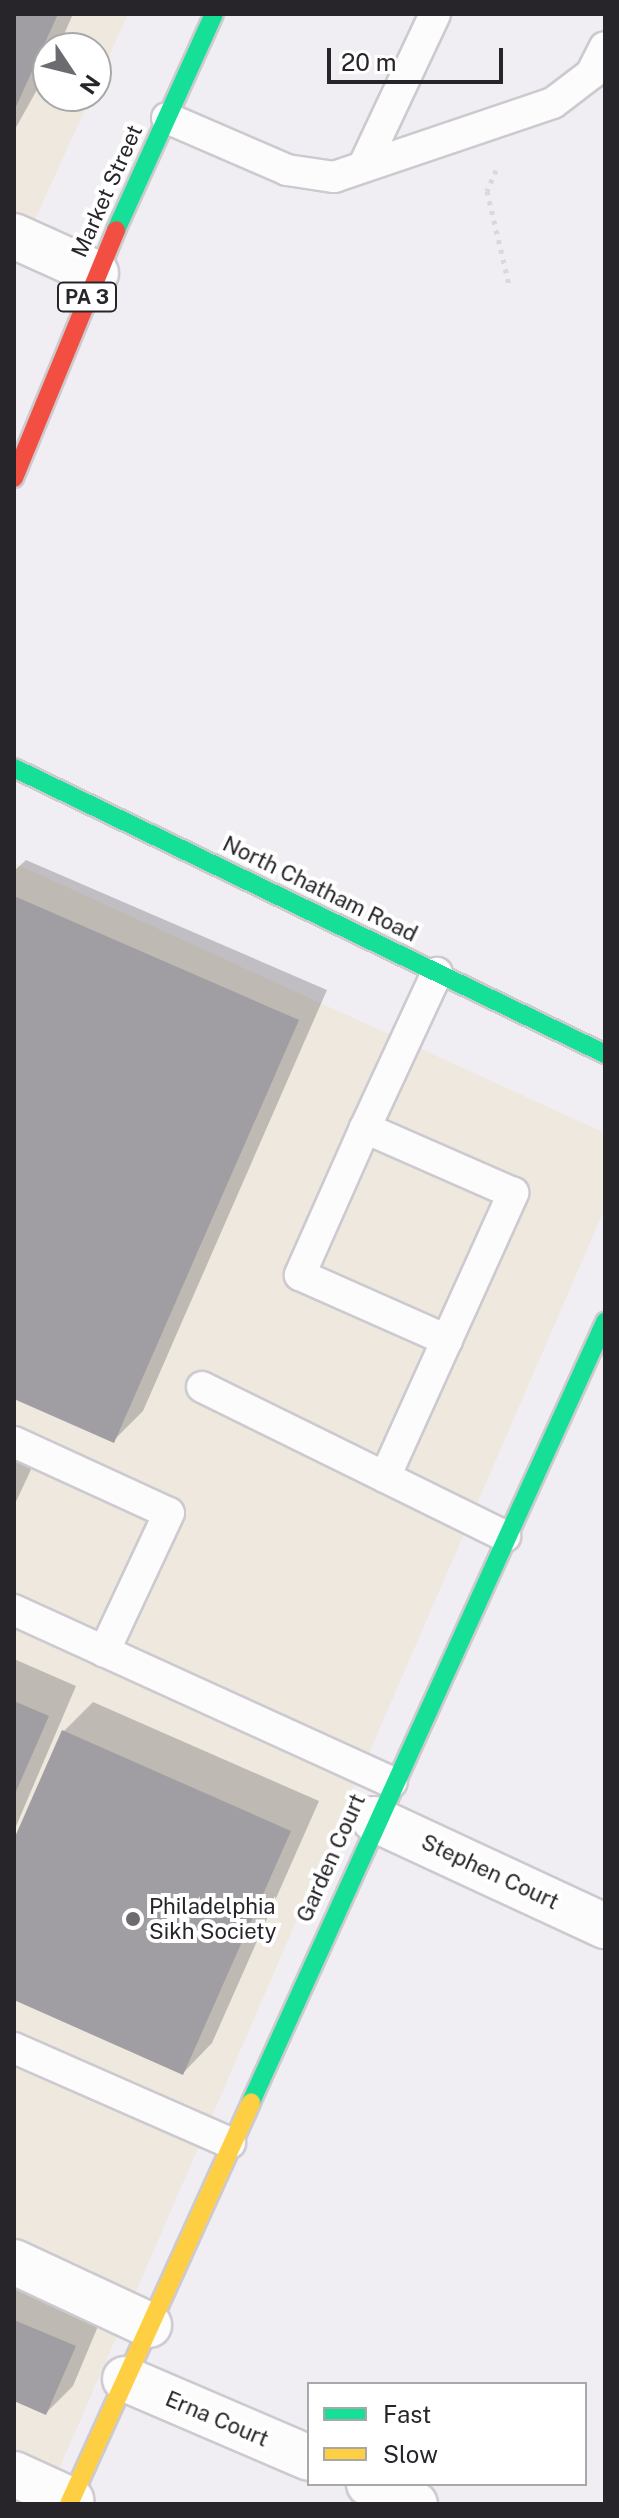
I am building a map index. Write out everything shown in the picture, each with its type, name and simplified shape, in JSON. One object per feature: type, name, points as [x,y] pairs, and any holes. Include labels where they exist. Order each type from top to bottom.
[{"type":"street","name":"Market Street","points":[[14,478],[96,273],[214,14]]},
{"type":"street","points":[[14,236],[96,273]]},
{"type":"street","name":"North Chatham Road","points":[[14,768],[605,1054]]},
{"type":"street","name":"Garden Court","points":[[70,2502],[383,1800],[605,1322]]},
{"type":"street","name":"Stephen Court","points":[[383,1800],[605,1926]]},
{"type":"street","points":[[14,2262],[149,2325]]},
{"type":"street","name":"Erna Court","points":[[125,2379],[307,2457]]},
{"type":"street","points":[[14,2474],[70,2502]]},
{"type":"street","points":[[374,2486],[415,2504]]},
{"type":"lane","points":[[364,165],[435,14]]},
{"type":"lane","points":[[167,118],[315,178],[522,113],[567,94],[591,74],[605,47]]},
{"type":"lane","points":[[437,973],[300,1275],[447,1340]]},
{"type":"lane","points":[[365,1128],[513,1193],[385,1477]]},
{"type":"lane","points":[[202,1387],[505,1536]]},
{"type":"lane","points":[[14,1442],[169,1513],[104,1652]]},
{"type":"lane","points":[[14,1610],[104,1652],[383,1800]]},
{"type":"lane","points":[[14,2048],[230,2143]]},
{"type":"path","points":[[509,285],[487,191],[522,113]]},
{"type":"shaded area","points":[[14,14],[128,14],[112,50],[112,32],[32,32],[32,112],[84,112],[14,266]]},
{"type":"shaded area","points":[[14,863],[605,1133],[605,1208],[44,2504],[14,2504]]},
{"type":"building","points":[[14,14],[58,14],[50,32],[32,32],[32,71],[14,111]]},
{"type":"building","points":[[14,896],[299,1020],[114,1443],[14,1399]]},
{"type":"building","points":[[14,1701],[49,1716],[14,1796]]},
{"type":"building","name":"Philadelphia Sikh Society","points":[[62,1730],[291,1831],[183,2075],[14,2000],[14,1839]]},
{"type":"building","points":[[14,2320],[76,2346],[46,2415],[14,2401]]},
{"type":"traffic: fast","points":[[116,230],[214,14]]},
{"type":"traffic: fast","points":[[14,768],[605,1054]]},
{"type":"traffic: fast","points":[[251,2102],[605,1322]]},
{"type":"traffic: slow","points":[[69,2504],[251,2102]]},
{"type":"traffic: jam","points":[[14,478],[116,230]]},
{"type":"place","name":"Philadelphia Sikh Society","points":[[133,1919]]}]
